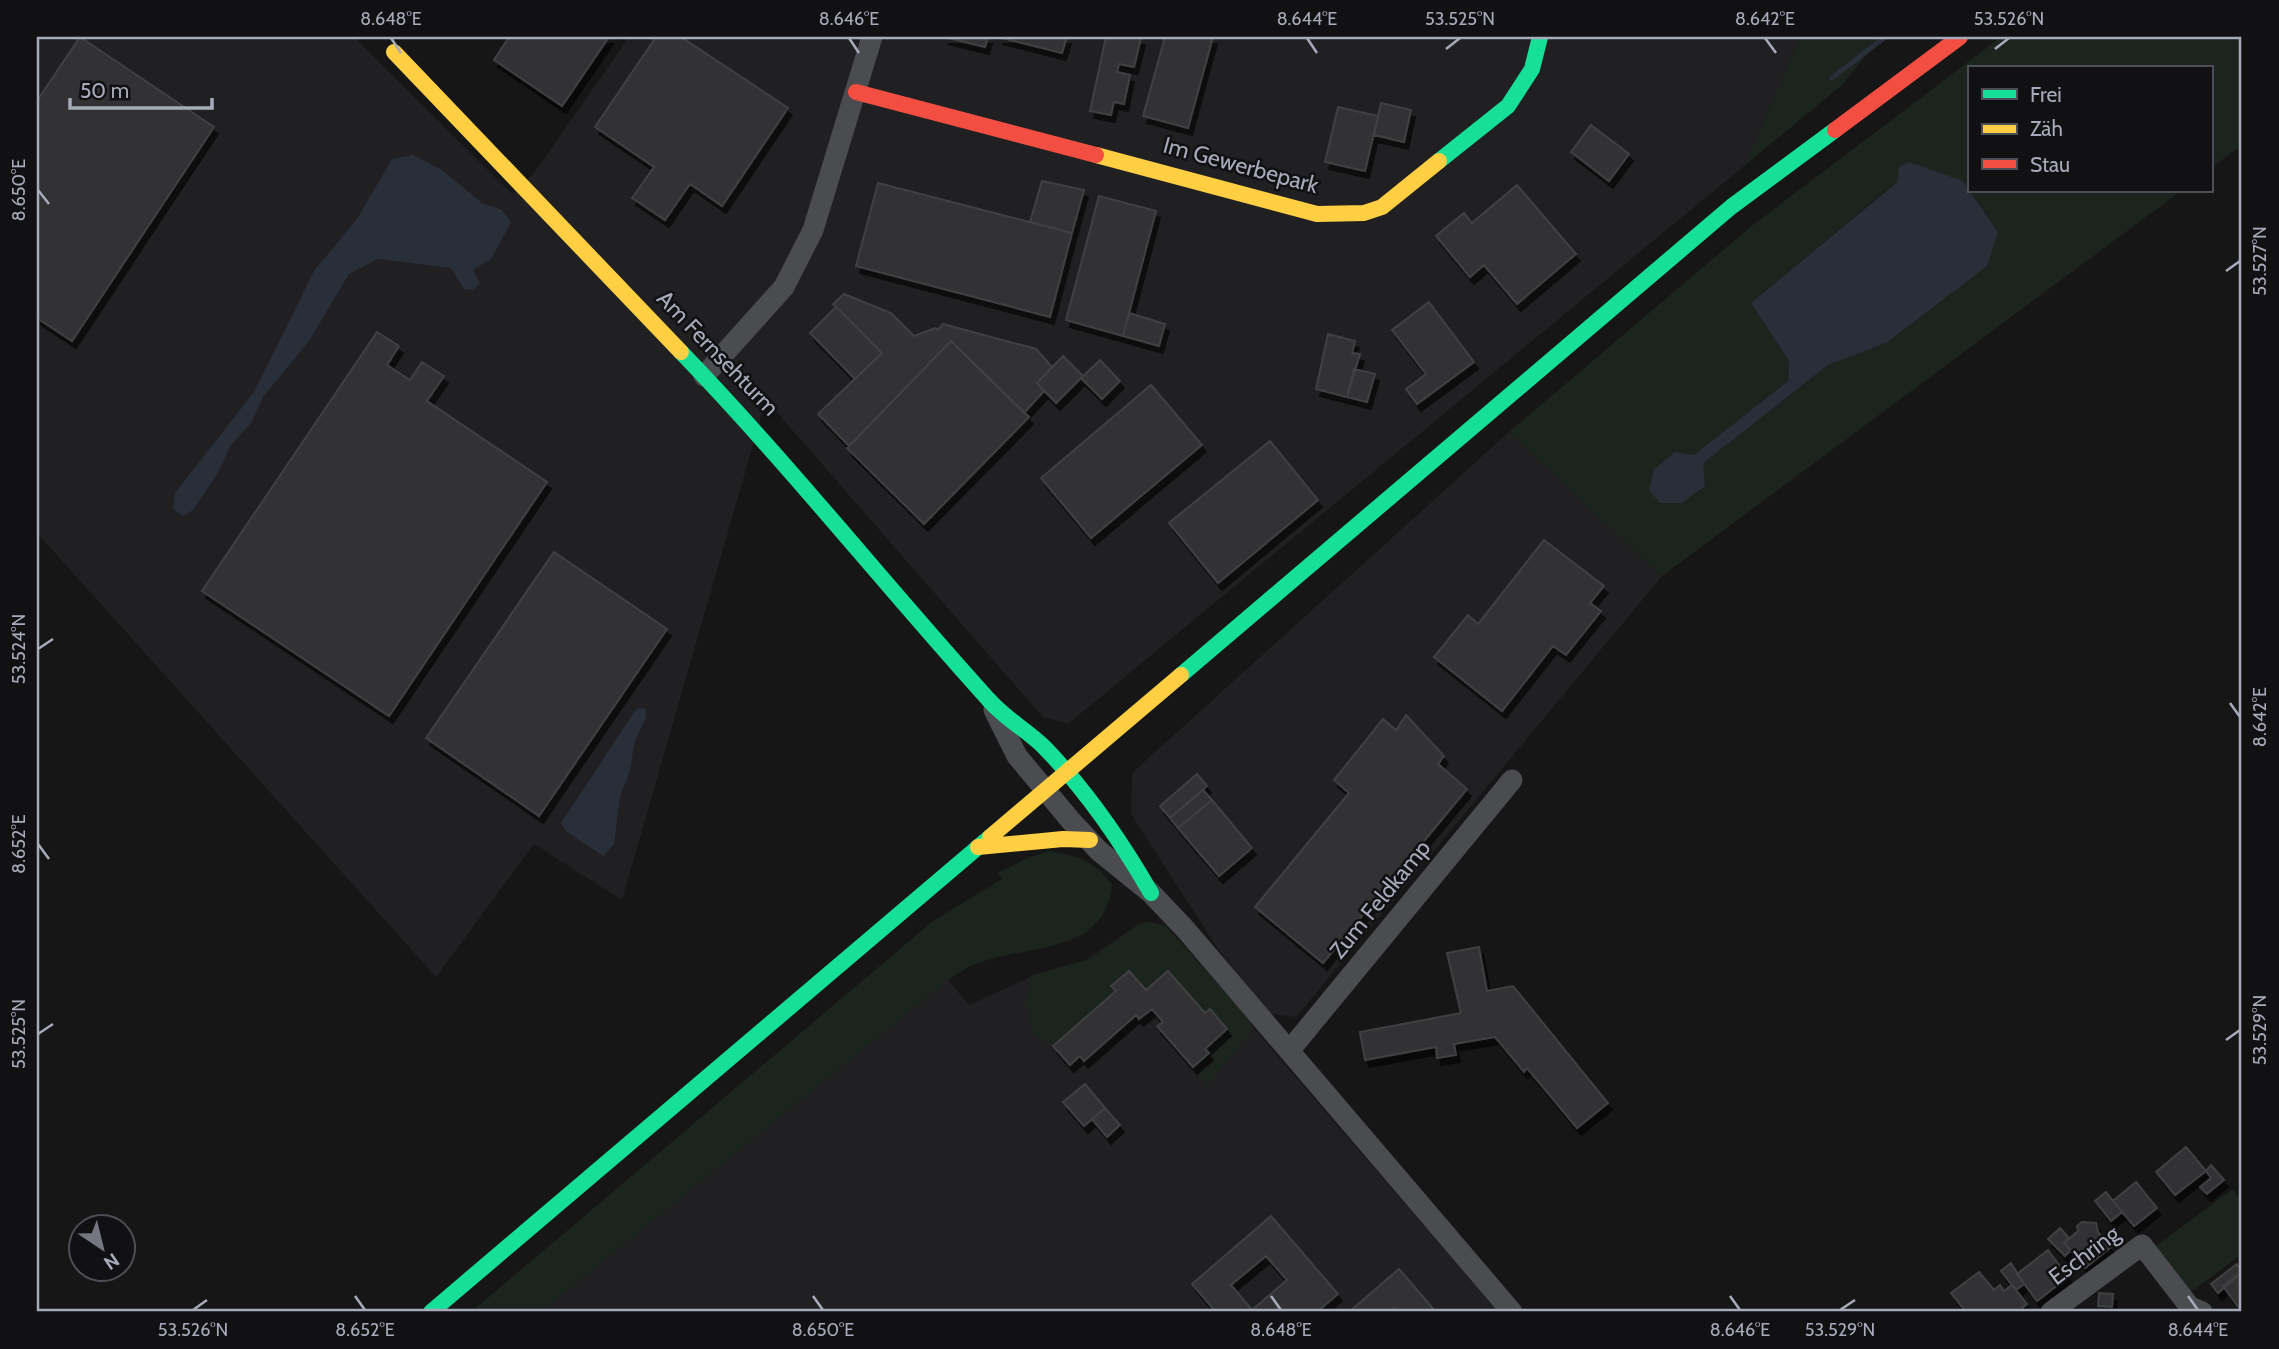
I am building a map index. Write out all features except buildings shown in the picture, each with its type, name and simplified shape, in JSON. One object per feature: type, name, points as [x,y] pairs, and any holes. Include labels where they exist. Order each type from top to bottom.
[{"type":"main road","name":"Im Gewerbepark","points":[[856,92],[1317,214],[1364,214],[1381,207],[1508,106],[1532,69],[1540,37]]},
{"type":"main road","points":[[431,1312],[1731,207],[1960,37]]},
{"type":"main road","name":"Am Fernsehturm","points":[[394,52],[764,438],[990,702],[1042,745],[1067,772]]},
{"type":"main road","points":[[1067,772],[1119,838],[1151,893]]},
{"type":"main road","points":[[978,847],[1063,839],[1090,841]]},
{"type":"street","points":[[704,376],[784,287],[813,230],[872,37]]},
{"type":"street","name":"Am Fernsehturm","points":[[990,702],[1017,756],[1046,789]]},
{"type":"street","name":"Zum Feldkamp","points":[[1289,1051],[1512,780]]},
{"type":"street","points":[[1046,789],[1090,841],[1151,893],[1512,1312]]},
{"type":"street","name":"Eschring","points":[[2051,1312],[2142,1245],[2190,1307],[2202,1312]]},
{"type":"shaded area","points":[[37,37],[354,37],[512,194],[534,173],[629,37],[1800,37],[1744,166],[1068,724],[1043,717],[766,400],[622,900],[534,844],[436,977],[37,533]]},
{"type":"shaded area","points":[[1800,37],[1881,37],[1842,85],[1744,166]]},
{"type":"shaded area","points":[[2001,37],[2242,37],[2242,145],[2212,167],[2212,66],[1968,66],[1968,188],[1963,181],[1897,181],[1751,303],[1789,361],[1788,381],[1694,455],[1660,503],[1682,503],[1705,486],[1702,463],[1828,365],[1886,343],[1998,232],[1971,192],[2180,192],[1662,576],[1509,432],[1749,228]]},
{"type":"shaded area","points":[[413,155],[442,170],[482,203],[502,210],[511,222],[491,259],[473,270],[480,283],[474,290],[464,289],[451,268],[378,259],[349,274],[309,341],[263,397],[251,423],[231,445],[218,473],[193,510],[183,516],[173,509],[175,493],[254,392],[314,271],[357,219],[392,159]]},
{"type":"shaded area","points":[[1909,162],[1963,181],[1968,192],[1998,232],[1987,266],[1886,343],[1828,365],[1703,463],[1705,486],[1682,503],[1660,503],[1649,490],[1654,469],[1675,452],[1694,455],[1788,381],[1789,361],[1751,303],[1897,182],[1899,167]]},
{"type":"shaded area","points":[[1509,432],[1662,576],[1296,1017],[1265,1013],[1214,943],[1131,814],[1132,773]]},
{"type":"shaded area","points":[[637,708],[645,709],[646,717],[634,744],[630,771],[620,796],[614,844],[603,856],[566,831],[561,823]]},
{"type":"shaded area","points":[[1050,851],[1085,861],[1099,870],[1112,884],[1106,907],[1095,924],[1080,936],[1060,944],[976,964],[948,980],[541,1312],[471,1312],[933,921],[1002,879],[998,873],[1025,859]]},
{"type":"shaded area","points":[[1151,922],[1166,926],[1498,1312],[541,1312],[948,980],[969,1005],[1042,972],[1082,963],[1140,923]]},
{"type":"shaded area","points":[[1151,922],[1166,926],[1251,1021],[1253,1030],[1207,1085],[1193,1067],[1208,1053],[1205,1049],[1227,1029],[1210,1009],[1205,1013],[1146,990],[1129,971],[1112,985],[1116,991],[1053,1046],[1034,1036],[1025,1003],[1030,976],[1093,958],[1140,923]]},
{"type":"shaded area","points":[[2233,1189],[2242,1202],[2242,1254],[2188,1294],[2154,1247]]},
{"type":"waterway","points":[[1832,78],[1885,37]]},
{"type":"traffic: fast","points":[[1439,161],[1508,106],[1532,69],[1540,37]]},
{"type":"traffic: fast","points":[[1181,675],[1731,207],[1835,130]]},
{"type":"traffic: fast","points":[[681,352],[760,437],[988,699],[1037,741],[1075,781],[1128,854],[1151,893]]},
{"type":"traffic: fast","points":[[431,1312],[990,837]]},
{"type":"traffic: slow","points":[[394,52],[681,352]]},
{"type":"traffic: slow","points":[[1096,155],[1317,214],[1364,213],[1382,207],[1439,161]]},
{"type":"traffic: slow","points":[[990,837],[1181,675]]},
{"type":"traffic: slow","points":[[978,847],[1063,839],[1090,840]]},
{"type":"traffic: jam","points":[[1835,130],[1960,37]]},
{"type":"traffic: jam","points":[[856,92],[1096,155]]}]
